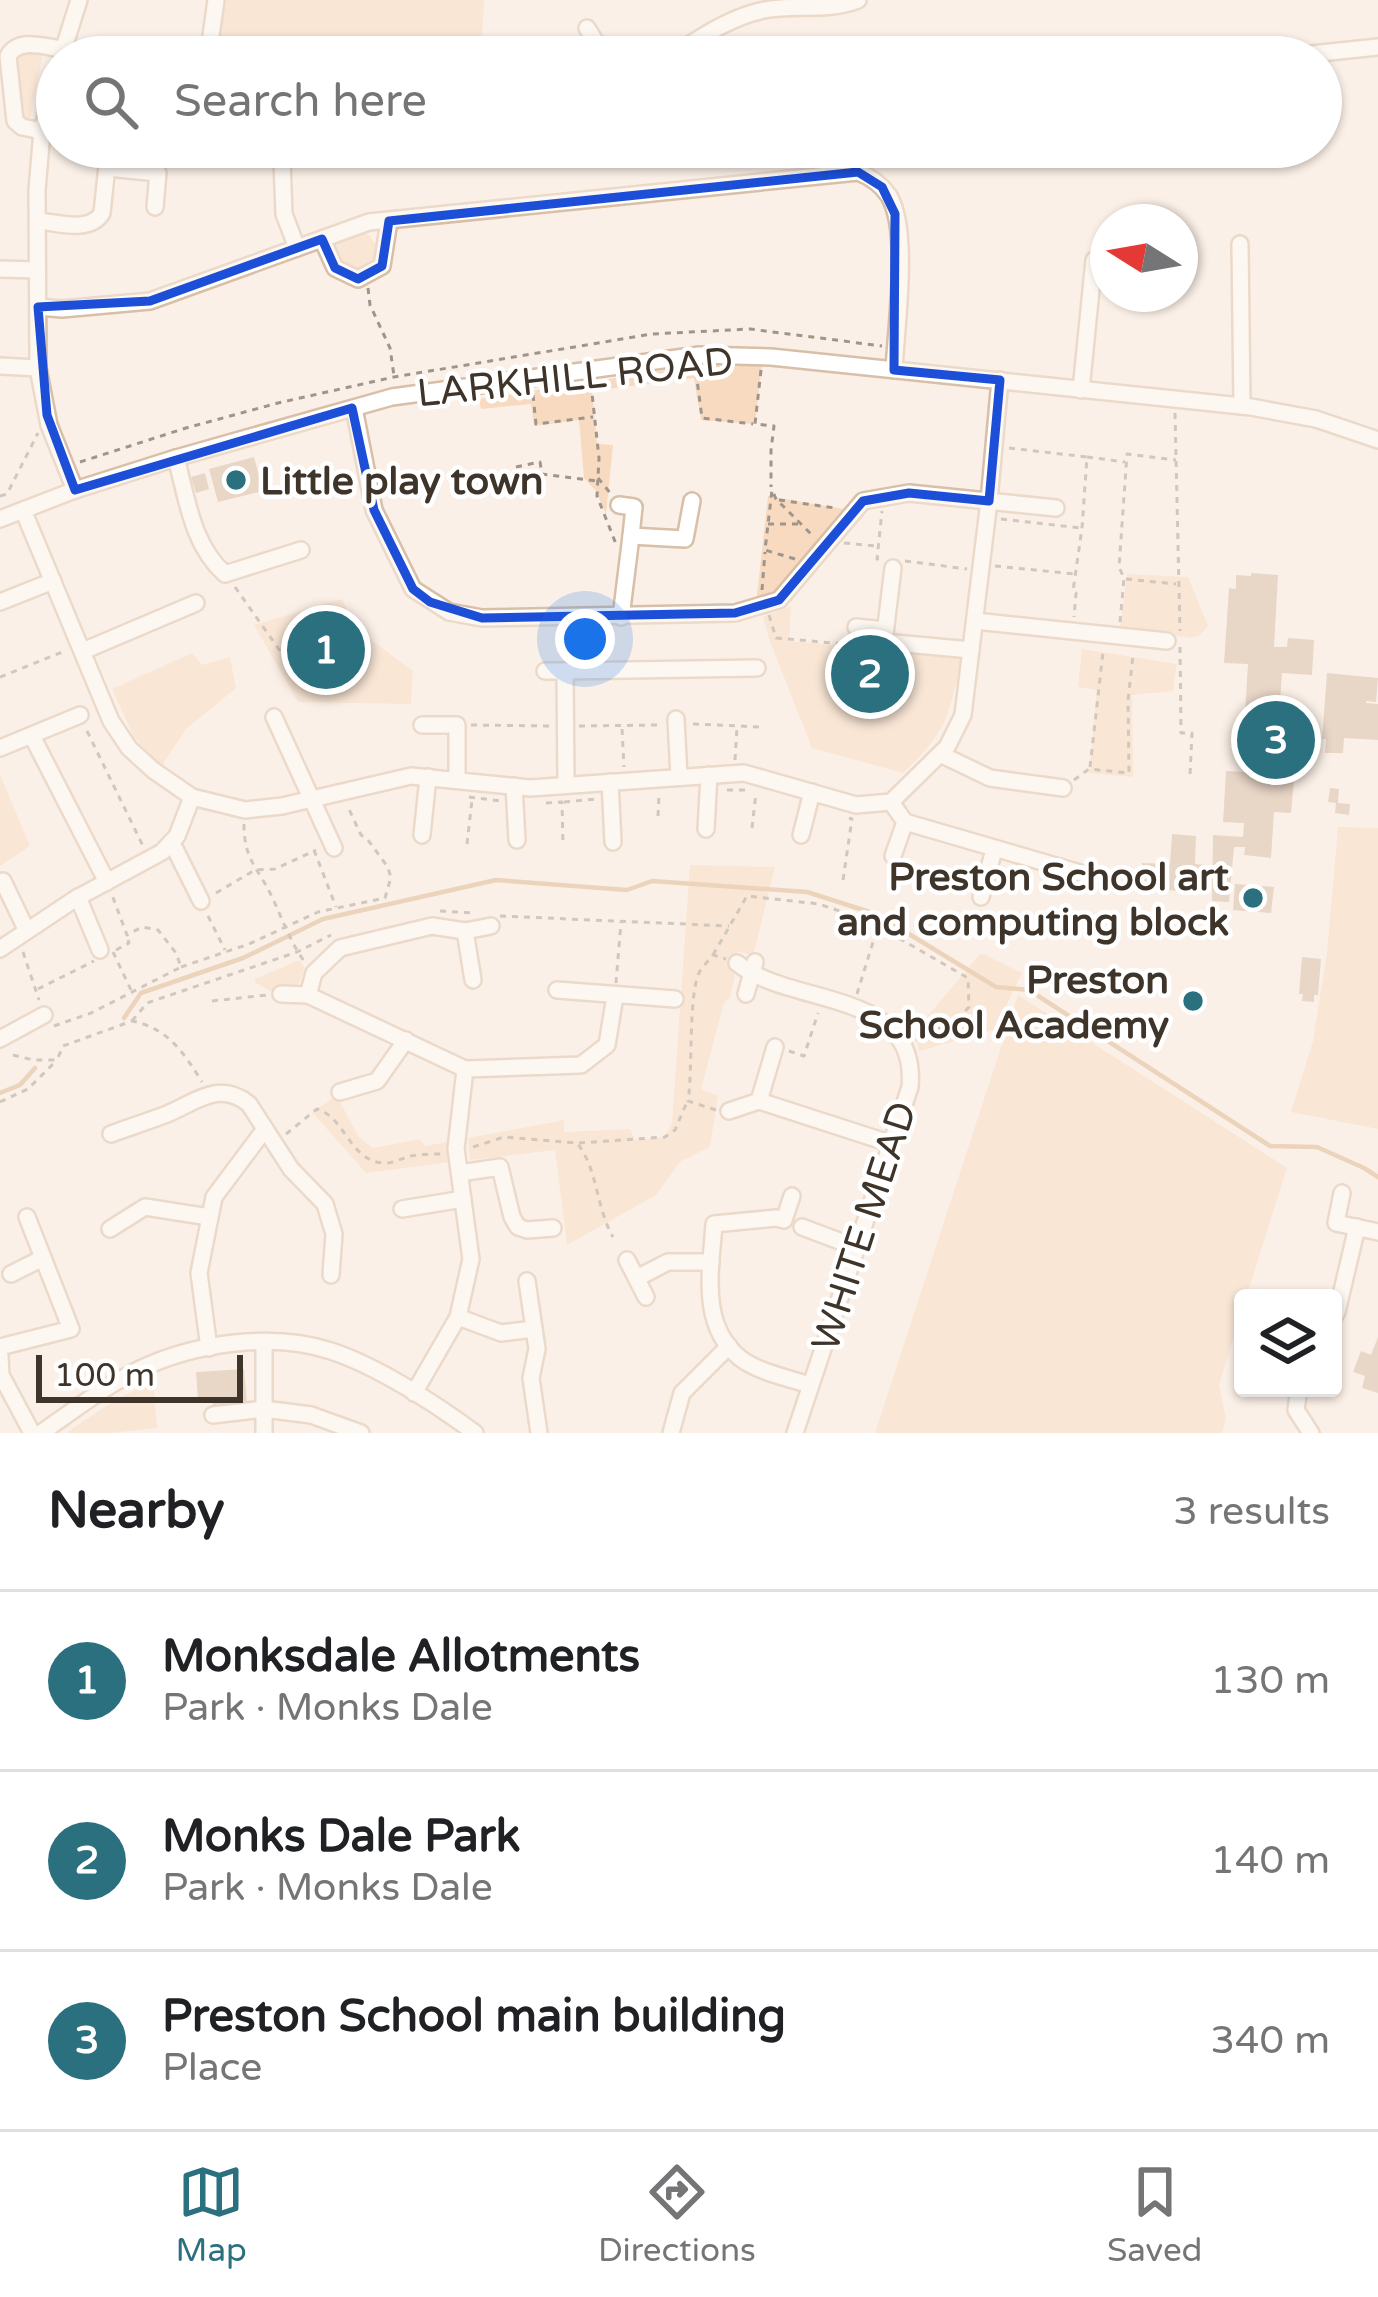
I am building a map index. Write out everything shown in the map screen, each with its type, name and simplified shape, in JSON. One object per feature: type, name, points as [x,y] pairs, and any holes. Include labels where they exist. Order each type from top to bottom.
[{"type":"street","points":[[67,36],[79,0]]},
{"type":"street","points":[[211,36],[216,0]]},
{"type":"street","points":[[714,36],[735,18],[763,10],[828,8],[858,0]]},
{"type":"street","points":[[587,28],[592,36]]},
{"type":"street","points":[[36,47],[22,44],[8,56],[15,122],[36,130]]},
{"type":"street","points":[[1342,51],[1378,47]]},
{"type":"street","points":[[39,168],[38,368],[47,415],[75,490]]},
{"type":"street","points":[[38,221],[91,225],[98,220],[107,168]]},
{"type":"street","points":[[154,207],[159,168]]},
{"type":"street","points":[[282,168],[284,214],[297,248]]},
{"type":"street","points":[[38,308],[150,301],[369,223],[859,172],[882,187],[895,214],[901,278],[894,370]]},
{"type":"street","points":[[322,239],[335,268],[358,279],[382,266],[388,220]]},
{"type":"street","points":[[1240,244],[1242,406]]},
{"type":"street","points":[[0,269],[37,270]]},
{"type":"street","points":[[1072,279],[1090,281]]},
{"type":"street","points":[[1081,390],[1090,301]]},
{"type":"street","name":"LARKHILL ROAD","points":[[0,519],[176,458],[396,396],[694,356],[763,357],[1242,406],[1316,419],[1378,440]]},
{"type":"street","points":[[0,366],[38,368]]},
{"type":"street","points":[[23,510],[111,721],[129,748],[192,797],[244,810],[411,776],[515,795],[564,794],[680,777],[709,782],[744,773],[856,805],[891,802],[947,747],[963,715],[1000,380]]},
{"type":"street","points":[[354,407],[374,509],[412,589],[449,612],[482,618],[735,614],[779,600],[862,501],[909,493],[988,509],[1056,508]]},
{"type":"street","points":[[176,458],[201,547],[225,574],[301,550]]},
{"type":"street","points":[[631,536],[685,539],[692,501]]},
{"type":"street","points":[[621,617],[631,536],[627,506]]},
{"type":"street","points":[[884,636],[893,568]]},
{"type":"street","points":[[0,602],[53,581]]},
{"type":"street","points":[[81,648],[196,604]]},
{"type":"street","points":[[975,621],[1167,641]]},
{"type":"street","points":[[856,627],[971,650]]},
{"type":"street","points":[[545,671],[757,668]]},
{"type":"street","points":[[564,794],[565,670]]},
{"type":"street","points":[[0,748],[80,716]]},
{"type":"street","points":[[274,717],[334,848]]},
{"type":"street","points":[[676,722],[680,777]]},
{"type":"street","points":[[422,725],[457,724],[457,781]]},
{"type":"street","points":[[32,736],[107,882]]},
{"type":"street","points":[[940,754],[990,778],[1063,788]]},
{"type":"street","points":[[422,836],[428,777]]},
{"type":"street","points":[[706,829],[709,782]]},
{"type":"street","points":[[613,842],[615,787]]},
{"type":"street","points":[[801,835],[812,792]]},
{"type":"street","points":[[515,795],[517,840]]},
{"type":"street","points":[[0,949],[79,897],[162,852],[172,843],[192,797]]},
{"type":"street","points":[[891,802],[905,822],[1094,878]]},
{"type":"street","points":[[892,856],[905,822]]},
{"type":"street","points":[[172,843],[201,901]]},
{"type":"street","points":[[981,897],[994,850]]},
{"type":"street","points":[[3,880],[22,933]]},
{"type":"street","points":[[79,897],[108,950]]},
{"type":"street","points":[[308,994],[314,973],[340,948],[432,926],[466,932],[490,926]]},
{"type":"street","points":[[466,932],[473,980]]},
{"type":"street","points":[[737,963],[753,969],[746,994]]},
{"type":"street","name":"WHITE MEAD","points":[[753,969],[877,1017],[904,1046],[912,1068],[910,1088],[795,1433]]},
{"type":"street","points":[[557,990],[675,999]]},
{"type":"street","points":[[281,994],[308,994],[465,1069],[581,1065],[607,1045],[615,996]]},
{"type":"street","points":[[14,1055],[1,1037],[44,1015]]},
{"type":"street","points":[[340,1092],[377,1081],[406,1040]]},
{"type":"street","points":[[760,1101],[775,1047]]},
{"type":"street","points":[[414,1393],[458,1317],[471,1259],[456,1149],[465,1069]]},
{"type":"street","points":[[111,1134],[200,1096],[219,1092],[239,1096],[291,1169],[325,1204],[334,1234],[331,1275]]},
{"type":"street","points":[[729,1111],[760,1101],[889,1143]]},
{"type":"street","points":[[209,1348],[199,1273],[214,1197],[270,1136]]},
{"type":"street","points":[[460,1174],[500,1167],[518,1227],[553,1228]]},
{"type":"street","points":[[1342,1192],[1336,1223],[1378,1232]]},
{"type":"street","points":[[792,1196],[792,1224]]},
{"type":"street","points":[[401,1208],[463,1199]]},
{"type":"street","points":[[110,1228],[145,1207],[209,1217]]},
{"type":"street","points":[[0,1347],[70,1329],[27,1216]]},
{"type":"street","points":[[810,1385],[742,1360],[720,1336],[712,1310],[714,1224],[776,1218],[856,1247]]},
{"type":"street","points":[[1342,1292],[1358,1228]]},
{"type":"street","points":[[11,1274],[43,1258]]},
{"type":"street","points":[[627,1260],[646,1297]]},
{"type":"street","points":[[637,1278],[668,1262],[711,1262]]},
{"type":"street","points":[[527,1281],[537,1348],[531,1378],[539,1433]]},
{"type":"street","points":[[458,1317],[501,1333],[534,1329]]},
{"type":"street","points":[[264,1342],[264,1433]]},
{"type":"street","points":[[0,1356],[0,1375],[36,1433],[142,1368],[209,1348],[264,1342],[303,1344],[332,1352],[414,1393],[475,1433]]},
{"type":"street","points":[[671,1433],[682,1393],[729,1346]]},
{"type":"street","points":[[1298,1397],[1296,1410],[1311,1433]]},
{"type":"street","points":[[213,1415],[264,1409],[311,1415],[361,1433]]},
{"type":"path","points":[[727,168],[730,186]]},
{"type":"path","points":[[369,301],[390,348],[396,396]]},
{"type":"path","points":[[694,356],[702,418],[774,426],[764,606],[776,638],[883,647],[884,636]]},
{"type":"path","points":[[755,424],[763,357]]},
{"type":"path","points":[[589,370],[599,458],[597,496],[618,550],[628,558]]},
{"type":"path","points":[[531,378],[536,424],[595,416]]},
{"type":"path","points":[[1174,399],[1180,733],[1192,733],[1190,776]]},
{"type":"path","points":[[0,496],[7,494],[47,415]]},
{"type":"path","points":[[1063,788],[1089,769],[1120,636],[1124,578],[1119,567],[1127,454],[1176,460]]},
{"type":"path","points":[[1088,457],[1127,462]]},
{"type":"path","points":[[516,467],[540,462],[542,474],[598,480],[627,506]]},
{"type":"path","points":[[772,490],[776,500],[825,544],[878,546]]},
{"type":"path","points":[[884,498],[877,559],[1075,574]]},
{"type":"path","points":[[776,500],[855,511]]},
{"type":"path","points":[[988,509],[1082,528]]},
{"type":"path","points":[[768,524],[802,524]]},
{"type":"path","points":[[765,550],[808,563]]},
{"type":"path","points":[[225,574],[302,682],[328,683]]},
{"type":"path","points":[[1124,578],[1179,585]]},
{"type":"path","points":[[1089,769],[1129,773],[1128,700],[1120,636]]},
{"type":"path","points":[[0,677],[81,648]]},
{"type":"path","points":[[80,716],[142,844]]},
{"type":"path","points":[[457,724],[676,722],[761,727]]},
{"type":"path","points":[[515,795],[615,787],[622,725]]},
{"type":"path","points":[[734,773],[737,726]]},
{"type":"path","points":[[709,782],[757,792],[752,828]]},
{"type":"path","points":[[22,933],[35,990],[50,1028],[318,912],[386,898],[391,878],[387,866],[361,835],[342,793]]},
{"type":"path","points":[[563,845],[564,794]]},
{"type":"path","points":[[658,794],[658,817]]},
{"type":"path","points":[[467,844],[472,798]]},
{"type":"path","points":[[244,810],[244,846],[295,949],[314,973]]},
{"type":"path","points":[[837,815],[866,819]]},
{"type":"path","points":[[843,880],[852,819]]},
{"type":"path","points":[[226,952],[201,901],[256,871],[274,869],[314,850],[367,839]]},
{"type":"path","points":[[314,850],[337,908]]},
{"type":"path","points":[[35,990],[129,943],[107,882]]},
{"type":"path","points":[[270,1136],[317,1109],[328,1112],[357,1150],[388,1164],[504,1137],[577,1143],[665,1137],[675,1130],[688,1101],[698,975],[747,896],[819,904],[878,926],[968,978],[969,1007],[958,1019],[904,1046]]},
{"type":"path","points":[[525,919],[729,926]]},
{"type":"path","points":[[615,996],[621,922]]},
{"type":"path","points":[[853,1008],[878,926]]},
{"type":"path","points":[[127,935],[142,927],[158,930],[181,968]]},
{"type":"path","points":[[133,1021],[147,1003],[295,949]]},
{"type":"path","points":[[108,950],[132,992]]},
{"type":"path","points":[[713,955],[737,963]]},
{"type":"path","points":[[212,1001],[281,994]]},
{"type":"path","points":[[775,1047],[804,1056],[823,996]]},
{"type":"path","points":[[0,1102],[28,1089],[57,1060],[64,1046],[133,1021],[170,1037],[209,1094]]},
{"type":"path","points":[[14,1055],[57,1060]]},
{"type":"path","points":[[688,1101],[729,1111]]},
{"type":"path","points":[[577,1143],[587,1155],[599,1204],[614,1237]]},
{"type":"highlighted area","points":[[858,172],[882,187],[895,214],[894,370],[1000,380],[989,501],[909,493],[863,501],[779,600],[735,613],[482,618],[430,602],[413,589],[374,510],[352,408],[75,490],[47,415],[38,307],[150,301],[322,239],[335,268],[358,279],[382,266],[389,221]]},
{"type":"shaded area","points":[[225,0],[484,0],[482,36],[221,36]]},
{"type":"shaded area","points":[[36,52],[29,124],[22,123],[15,54]]},
{"type":"shaded area","points":[[362,232],[379,249],[372,272],[341,275],[333,247],[336,241]]},
{"type":"shaded area","points":[[692,356],[763,357],[755,424],[701,420],[694,378],[592,391],[597,444],[613,445],[606,514],[584,478],[579,420],[534,426],[531,404],[481,409],[479,399],[693,366]]},
{"type":"shaded area","points":[[768,496],[843,509],[779,597],[760,606],[757,595]]},
{"type":"shaded area","points":[[1127,574],[1188,577],[1208,626],[1192,638],[1120,628]]},
{"type":"shaded area","points":[[342,599],[356,629],[413,671],[411,704],[298,702],[254,625]]},
{"type":"shaded area","points":[[791,606],[789,641],[962,658],[945,721],[903,773],[812,748],[763,617]]},
{"type":"shaded area","points":[[1082,649],[1177,664],[1173,691],[1132,695],[1133,777],[1089,773],[1097,690],[1078,687]]},
{"type":"shaded area","points":[[192,653],[202,665],[230,657],[236,688],[186,729],[161,767],[134,737],[112,689]]},
{"type":"shaded area","points":[[0,774],[30,846],[0,866]]},
{"type":"shaded area","points":[[1338,827],[1378,828],[1378,1129],[1291,1112],[1313,1041]]},
{"type":"shaded area","points":[[690,865],[775,867],[753,956],[738,951],[731,971],[735,975],[730,997],[724,1003],[701,1089],[718,1096],[710,1147],[681,1161],[656,1195],[567,1245],[555,1150],[470,1160],[468,1138],[564,1120],[564,1132],[630,1129],[635,1140],[665,1137],[672,1123]]},
{"type":"shaded area","points":[[981,953],[1022,973],[994,1030],[919,1051],[914,1032]]},
{"type":"shaded area","points":[[299,960],[305,968],[293,989],[271,991],[255,983],[255,979]]},
{"type":"shaded area","points":[[1018,995],[1287,1168],[1249,1289],[1234,1289],[1234,1337],[1219,1385],[1226,1419],[1222,1433],[875,1433]]},
{"type":"shaded area","points":[[337,1096],[358,1136],[373,1148],[420,1139],[425,1146],[452,1141],[452,1162],[366,1173],[312,1112]]},
{"type":"shaded area","points":[[153,1381],[157,1428],[66,1433],[117,1399]]},
{"type":"building","name":"Little play town","points":[[254,457],[263,491],[218,502],[209,469]]},
{"type":"building","points":[[205,473],[209,489],[196,493],[191,477]]},
{"type":"building","points":[[1236,575],[1278,575],[1274,647],[1287,647],[1288,638],[1314,640],[1312,675],[1282,673],[1278,732],[1287,733],[1288,718],[1305,719],[1303,751],[1255,747],[1253,776],[1294,779],[1291,813],[1274,812],[1271,858],[1244,855],[1245,847],[1234,847],[1229,902],[1212,901],[1213,835],[1243,837],[1244,823],[1223,822],[1226,771],[1246,772],[1248,664],[1224,663],[1229,588],[1236,589]]},
{"type":"building","points":[[567,636],[591,636],[592,654],[567,655]]},
{"type":"building","points":[[1327,673],[1378,678],[1376,702],[1366,703],[1378,704],[1378,740],[1344,738],[1343,753],[1325,753]]},
{"type":"building","points":[[1330,788],[1339,789],[1338,803],[1350,804],[1349,815],[1335,813],[1336,803],[1328,802]]},
{"type":"building","points":[[1172,834],[1196,836],[1195,864],[1206,865],[1204,893],[1141,888],[1142,863],[1170,864]]},
{"type":"building","name":"Preston School art and computing block","points":[[1235,884],[1274,887],[1271,913],[1233,910]]},
{"type":"building","points":[[1302,957],[1321,959],[1314,1002],[1302,1001],[1303,994],[1299,994]]},
{"type":"building","points":[[1378,1337],[1378,1393],[1362,1388],[1365,1376],[1353,1372],[1361,1351],[1371,1355]]},
{"type":"building","points":[[244,1369],[247,1403],[213,1405],[212,1399],[198,1400],[196,1372]]},
{"type":"waterway","points":[[124,1018],[141,993],[243,958],[323,919],[496,880],[627,890],[652,881],[807,892],[876,914],[996,987],[1029,990],[1270,1146],[1317,1147],[1378,1177]]},
{"type":"waterway","points":[[0,1093],[20,1085],[35,1068]]},
{"type":"place","name":"Little play town","points":[[236,480]]},
{"type":"place","name":"Monksdale Allotments","points":[[326,650]]},
{"type":"place","name":"Monks Dale Park","points":[[870,674]]},
{"type":"place","name":"Preston School main building","points":[[1276,740]]},
{"type":"place","name":"Preston School art and computing block","points":[[1253,898]]},
{"type":"place","name":"Preston School Academy","points":[[1193,1001]]}]
